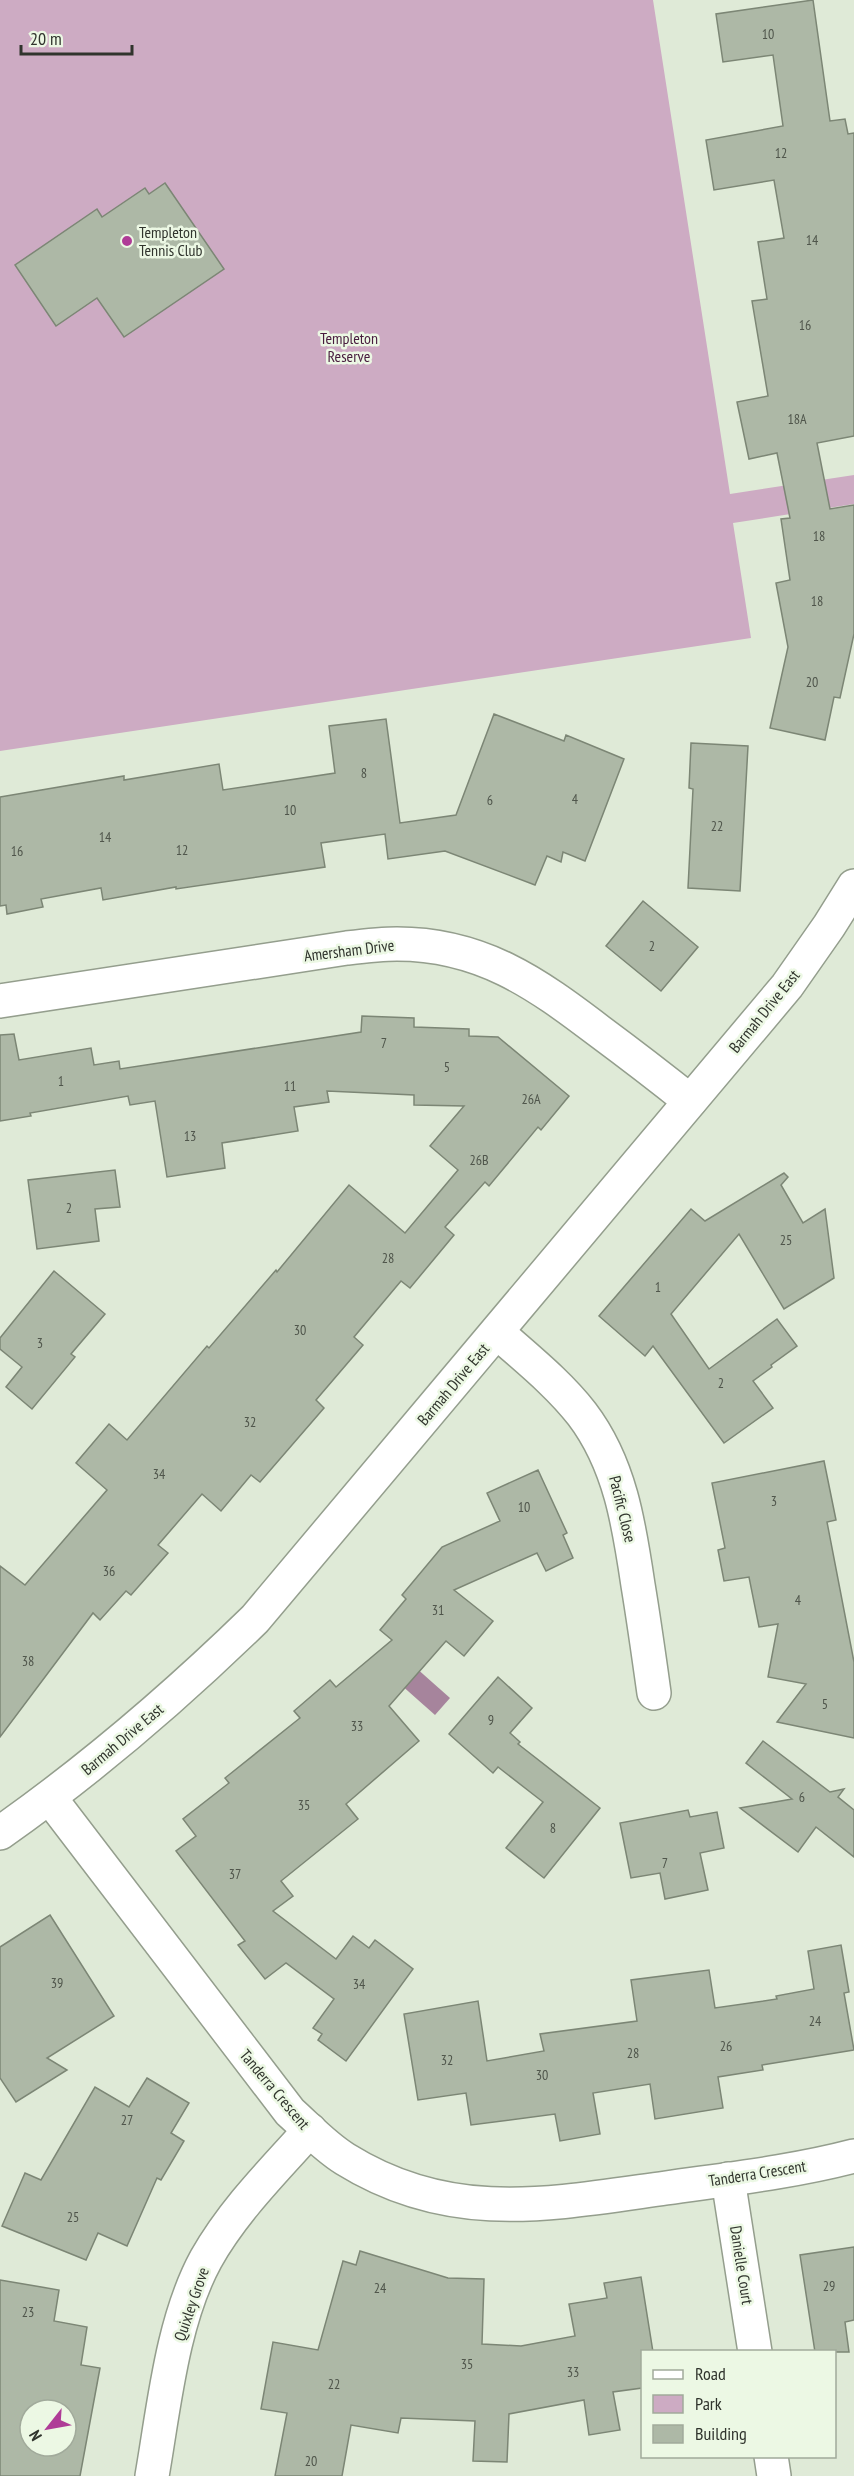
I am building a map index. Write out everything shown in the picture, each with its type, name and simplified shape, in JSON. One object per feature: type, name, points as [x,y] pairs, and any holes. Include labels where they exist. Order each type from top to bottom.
[{"type":"street","name":"Barmah Drive East","points":[[0,1833],[50,1798],[178,1692],[255,1619],[787,986],[830,926],[854,886]]},
{"type":"street","name":"Amersham Drive","points":[[0,1002],[347,948],[398,944],[431,947],[471,955],[509,969],[543,989],[690,1101]]},
{"type":"street","name":"Pacific Close","points":[[497,1332],[567,1396],[599,1440],[611,1465],[623,1497],[630,1526],[654,1693]]},
{"type":"street","name":"Tanderra Crescent","points":[[50,1798],[269,2086],[309,2130],[345,2159],[383,2178],[421,2193],[484,2205],[516,2206],[560,2203],[728,2179],[854,2156]]},
{"type":"street","name":"Quixley Grove","points":[[152,2476],[175,2349],[205,2260],[239,2211],[309,2130]]},
{"type":"street","name":"Danielle Court","points":[[728,2179],[755,2350]]},
{"type":"street","points":[[771,2458],[774,2476]]},
{"type":"green space","name":"Templeton Reserve","points":[[0,0],[653,0],[730,494],[854,475],[854,504],[733,523],[751,638],[0,751]]},
{"type":"shaded area","points":[[406,1659],[450,1698],[435,1715],[391,1676]]},
{"type":"building","points":[[813,0],[830,121],[845,119],[848,134],[854,133],[854,436],[817,443],[830,509],[854,505],[854,634],[840,698],[834,697],[825,740],[770,728],[788,647],[776,583],[790,580],[781,519],[790,518],[777,453],[749,459],[737,402],[768,396],[752,301],[767,299],[758,242],[784,238],[774,180],[714,190],[706,140],[783,126],[773,55],[723,62],[716,14]]},
{"type":"building","name":"Templeton Tennis Club","points":[[165,183],[224,269],[124,337],[97,298],[56,326],[15,265],[97,209],[102,217],[145,188],[149,194]]},
{"type":"building","points":[[494,714],[564,741],[566,735],[624,759],[585,861],[563,852],[561,862],[547,856],[535,885],[445,851],[388,859],[385,834],[321,843],[325,867],[176,889],[176,887],[103,900],[101,888],[41,899],[43,907],[7,914],[6,905],[0,906],[0,797],[124,776],[124,780],[219,764],[223,790],[335,773],[329,726],[386,719],[400,823],[456,815]]},
{"type":"building","points":[[691,743],[748,746],[740,891],[688,888],[693,789],[689,788]]},
{"type":"building","points":[[643,901],[698,947],[661,991],[606,946]]},
{"type":"building","points":[[362,1016],[414,1018],[414,1027],[469,1029],[469,1036],[498,1037],[569,1096],[541,1130],[538,1127],[489,1186],[485,1182],[445,1227],[454,1235],[410,1288],[401,1281],[354,1337],[363,1345],[316,1400],[324,1408],[260,1482],[251,1475],[221,1511],[202,1494],[158,1545],[168,1553],[131,1595],[126,1591],[100,1620],[93,1613],[0,1737],[0,1566],[25,1585],[107,1490],[76,1463],[109,1424],[127,1440],[207,1346],[209,1348],[276,1270],[277,1272],[349,1185],[405,1233],[458,1170],[430,1146],[464,1106],[414,1105],[414,1095],[327,1091],[329,1102],[294,1107],[298,1131],[222,1143],[225,1168],[167,1177],[155,1101],[130,1105],[128,1096],[30,1113],[31,1116],[0,1121],[0,1035],[14,1034],[19,1060],[91,1048],[94,1065],[119,1061],[120,1069],[361,1032]]},
{"type":"building","points":[[115,1170],[120,1207],[95,1209],[99,1241],[37,1249],[28,1180]]},
{"type":"building","points":[[784,1173],[788,1177],[781,1185],[803,1223],[825,1209],[834,1278],[784,1309],[739,1234],[671,1314],[709,1369],[777,1319],[797,1346],[753,1381],[773,1408],[724,1443],[653,1346],[645,1356],[599,1316],[691,1209],[705,1221]]},
{"type":"building","points":[[54,1271],[105,1314],[71,1354],[75,1357],[32,1409],[6,1387],[22,1367],[0,1349],[0,1338]]},
{"type":"building","points":[[824,1461],[836,1520],[827,1522],[854,1662],[854,1738],[777,1722],[806,1684],[768,1677],[778,1624],[759,1627],[749,1577],[724,1581],[718,1550],[725,1548],[712,1483]]},
{"type":"building","points":[[538,1470],[567,1533],[563,1535],[573,1558],[546,1571],[537,1553],[454,1590],[493,1621],[464,1656],[446,1641],[389,1706],[419,1741],[346,1804],[358,1819],[281,1881],[293,1896],[273,1911],[336,1959],[353,1936],[369,1948],[375,1940],[413,1969],[346,2061],[318,2040],[322,2034],[313,2028],[334,1999],[286,1963],[265,1979],[238,1945],[245,1941],[176,1851],[196,1836],[183,1819],[229,1783],[225,1778],[300,1718],[294,1711],[330,1680],[336,1687],[392,1640],[380,1630],[406,1599],[402,1595],[442,1547],[500,1521],[487,1493]]},
{"type":"building","points":[[498,1677],[532,1708],[510,1733],[520,1742],[518,1744],[600,1808],[544,1878],[506,1848],[543,1802],[498,1767],[493,1773],[449,1734]]},
{"type":"building","points":[[763,1741],[830,1792],[844,1789],[838,1797],[854,1810],[854,1857],[816,1827],[798,1852],[740,1808],[792,1799],[746,1763]]},
{"type":"building","points":[[688,1810],[690,1817],[717,1812],[724,1848],[700,1853],[708,1890],[665,1899],[660,1873],[631,1878],[620,1823]]},
{"type":"building","points":[[50,1915],[114,2016],[47,2058],[67,2070],[16,2102],[0,2078],[0,1947]]},
{"type":"building","points":[[841,1945],[849,1992],[844,1993],[854,2050],[762,2065],[763,2070],[718,2077],[723,2108],[655,2119],[650,2084],[593,2093],[600,2134],[560,2141],[555,2114],[471,2125],[466,2093],[418,2100],[404,2014],[478,2001],[487,2061],[544,2051],[540,2034],[637,2021],[631,1980],[709,1970],[715,2008],[777,1999],[776,1996],[814,1989],[808,1951]]},
{"type":"building","points":[[147,2078],[189,2103],[171,2133],[184,2141],[161,2180],[157,2178],[127,2246],[98,2233],[86,2260],[2,2226],[25,2173],[41,2180],[95,2087],[129,2107]]},
{"type":"building","points":[[854,2247],[854,2320],[845,2322],[849,2352],[815,2350],[800,2255]]},
{"type":"building","points":[[360,2251],[448,2278],[484,2279],[482,2344],[521,2346],[575,2336],[569,2304],[607,2298],[604,2283],[641,2277],[653,2350],[641,2350],[641,2388],[613,2392],[620,2430],[589,2435],[584,2400],[509,2414],[507,2462],[473,2461],[475,2421],[401,2418],[398,2433],[351,2425],[342,2476],[275,2476],[287,2413],[261,2409],[273,2342],[318,2350],[343,2261],[356,2265]]},
{"type":"building","points":[[0,2280],[59,2290],[54,2321],[87,2327],[81,2365],[100,2368],[80,2476],[0,2476]]},
{"type":"place","name":"Templeton Tennis Club","points":[[127,241]]}]
